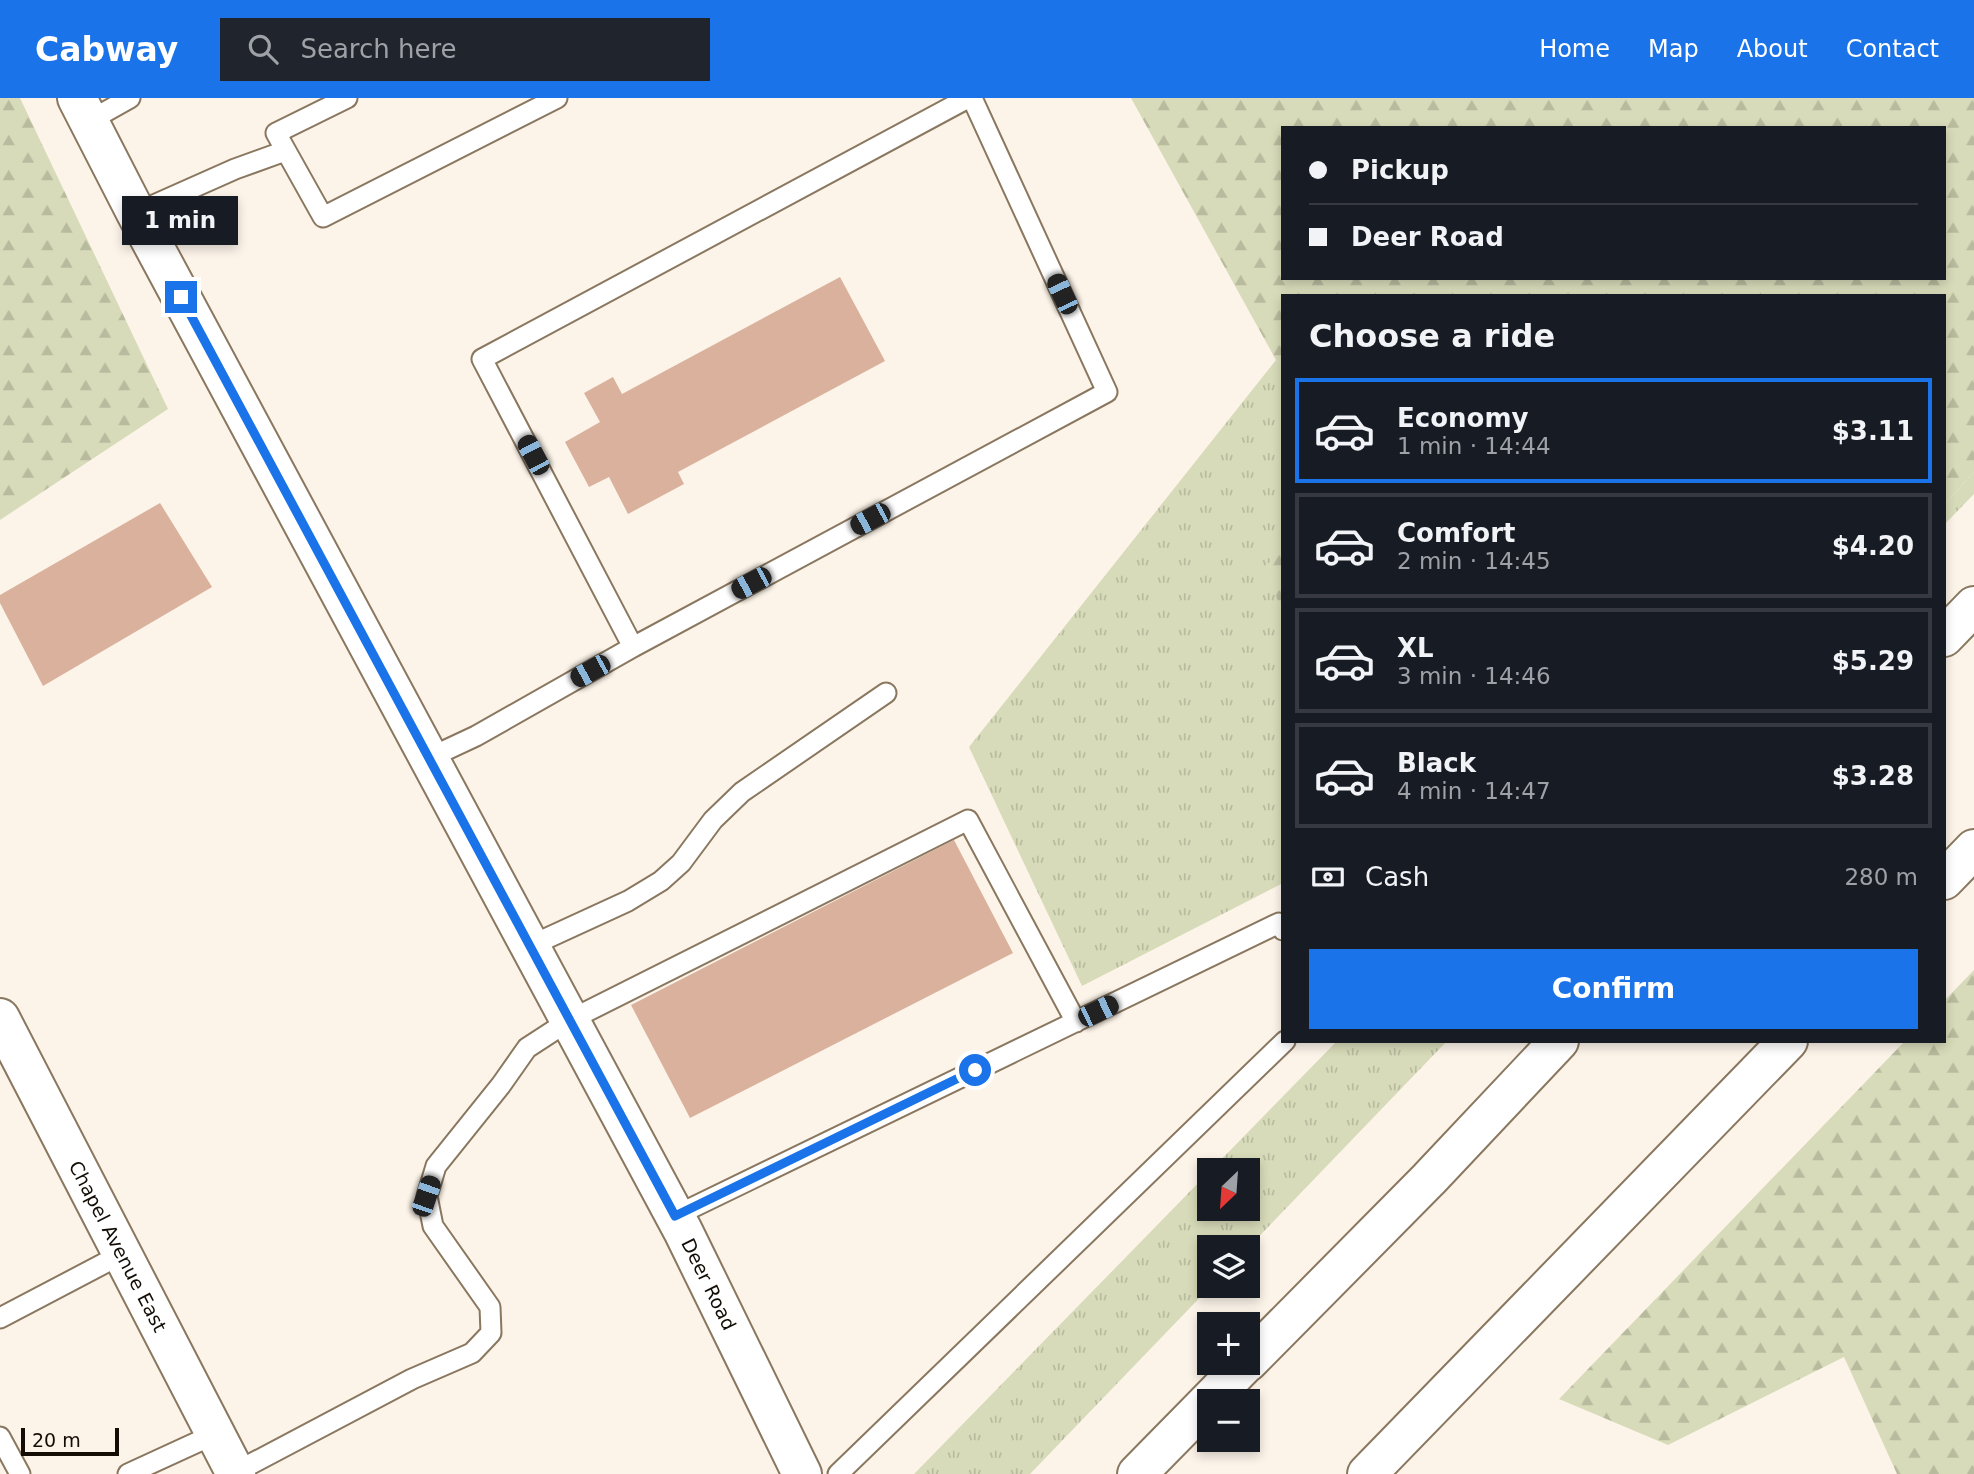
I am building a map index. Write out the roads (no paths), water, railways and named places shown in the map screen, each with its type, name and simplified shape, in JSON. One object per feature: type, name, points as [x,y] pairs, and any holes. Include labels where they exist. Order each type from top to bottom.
[{"type":"main road","name":"Deer Road","points":[[83,109],[136,213],[675,1216],[802,1474]]},
{"type":"main road","points":[[1946,635],[1974,606]]},
{"type":"main road","points":[[1946,878],[1974,849]]},
{"type":"main road","name":"Chapel Avenue East","points":[[3,1033],[122,1254],[234,1473]]},
{"type":"main road","points":[[1260,1349],[1429,1178],[1557,1043]]},
{"type":"main road","points":[[1367,1474],[1786,1043]]},
{"type":"main road","points":[[1137,1474],[1234,1375]]},
{"type":"lane","points":[[83,109],[130,98]]},
{"type":"lane","points":[[347,98],[276,133],[323,217],[557,98]]},
{"type":"lane","points":[[429,758],[475,736],[633,647],[1107,392],[970,98],[482,359],[633,647]]},
{"type":"lane","points":[[136,213],[235,169],[285,151]]},
{"type":"lane","points":[[530,946],[628,901],[661,881],[681,863],[713,820],[742,792],[886,693]]},
{"type":"lane","points":[[234,1473],[412,1379],[472,1353],[491,1333],[490,1307],[433,1226],[426,1196],[436,1166],[527,1048],[570,1020],[968,820],[1076,1022]]},
{"type":"lane","points":[[675,1216],[1279,923],[1281,926]]},
{"type":"lane","points":[[838,1474],[1283,1043]]},
{"type":"lane","points":[[0,1318],[122,1254]]},
{"type":"lane","points":[[128,1474],[215,1434]]},
{"type":"lane","points":[[0,1437],[20,1474]]}]
